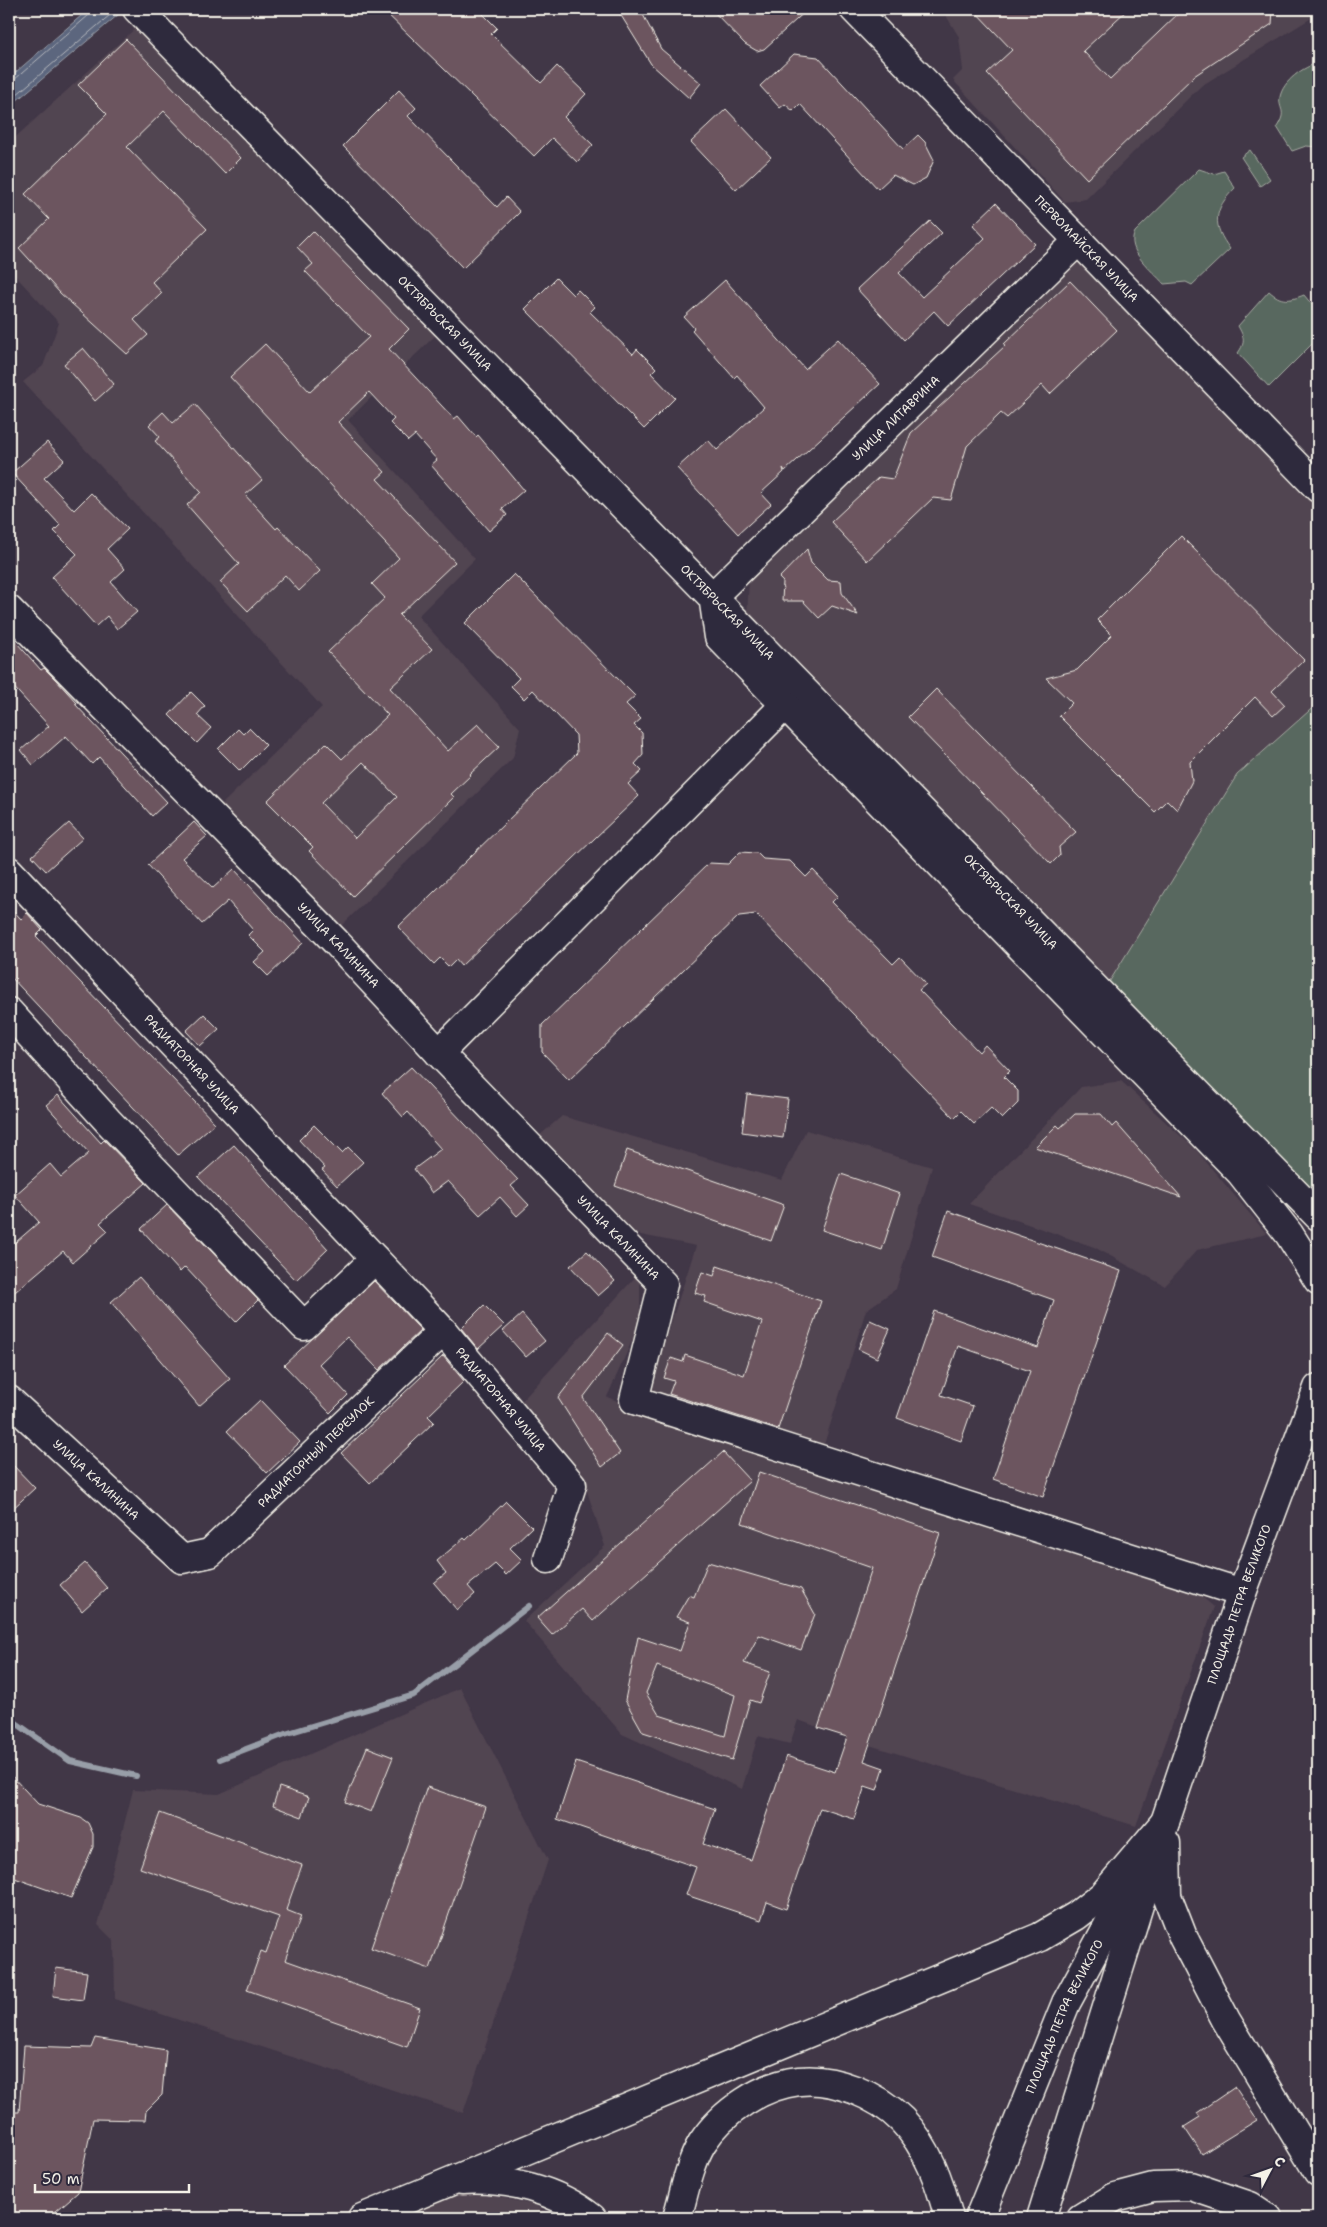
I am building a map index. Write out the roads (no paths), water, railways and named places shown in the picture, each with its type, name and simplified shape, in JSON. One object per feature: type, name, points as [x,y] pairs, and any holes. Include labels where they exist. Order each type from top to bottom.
[{"type":"street","name":"ОКТЯБРЬСКАЯ УЛИЦА","points":[[138,9],[713,596],[1249,1163],[1318,1216]]},
{"type":"street","name":"ПЕРВОМАЙСКАЯ УЛИЦА","points":[[854,9],[1318,488]]},
{"type":"street","name":"УЛИЦА ЛИТАВРИНА","points":[[713,596],[1079,240]]},
{"type":"street","points":[[713,596],[719,637],[785,705],[1249,1163],[1289,1234],[1318,1280]]},
{"type":"street","name":"УЛИЦА КАЛИНИНА","points":[[9,610],[336,942],[439,1053],[663,1284],[634,1400],[1242,1593]]},
{"type":"street","points":[[439,1053],[785,705]]},
{"type":"street","name":"РАДИАТОРНАЯ УЛИЦА","points":[[9,871],[443,1331],[572,1485],[548,1558]]},
{"type":"street","points":[[9,1012],[108,1121],[304,1326],[375,1259]]},
{"type":"street","name":"РАДИАТОРНЫЙ ПЕРЕУЛОК","points":[[182,1559],[210,1553],[443,1331]]},
{"type":"street","name":"ПЛОЩАДЬ ПЕТРА ВЕЛИКОГО","points":[[1041,2218],[1165,1822],[1242,1593],[1318,1388]]},
{"type":"street","name":"УЛИЦА КАЛИНИНА","points":[[9,1400],[182,1559]]},
{"type":"street","points":[[1165,1822],[1167,1896],[1183,1936],[1226,2020],[1318,2172]]},
{"type":"street","points":[[362,2218],[1040,1936],[1076,1916],[1103,1895],[1165,1822]]},
{"type":"street","name":"ПЛОЩАДЬ ПЕТРА ВЕЛИКОГО","points":[[979,2218],[1066,2003],[1165,1822]]},
{"type":"street","points":[[677,2218],[690,2173],[702,2143],[721,2119],[742,2104],[768,2090],[798,2081],[834,2083],[842,2086],[868,2096],[901,2120],[924,2150],[941,2187],[949,2218]]},
{"type":"street","points":[[450,2181],[491,2180],[523,2186],[559,2198],[592,2218]]},
{"type":"street","points":[[1081,2218],[1115,2197],[1153,2187],[1191,2186],[1250,2206],[1268,2218]]},
{"type":"water","points":[[89,9],[125,9],[9,107],[9,78]]},
{"type":"waterway","points":[[220,1759],[285,1734],[414,1695],[529,1606]]},
{"type":"waterway","points":[[9,1718],[70,1761],[136,1776]]}]
